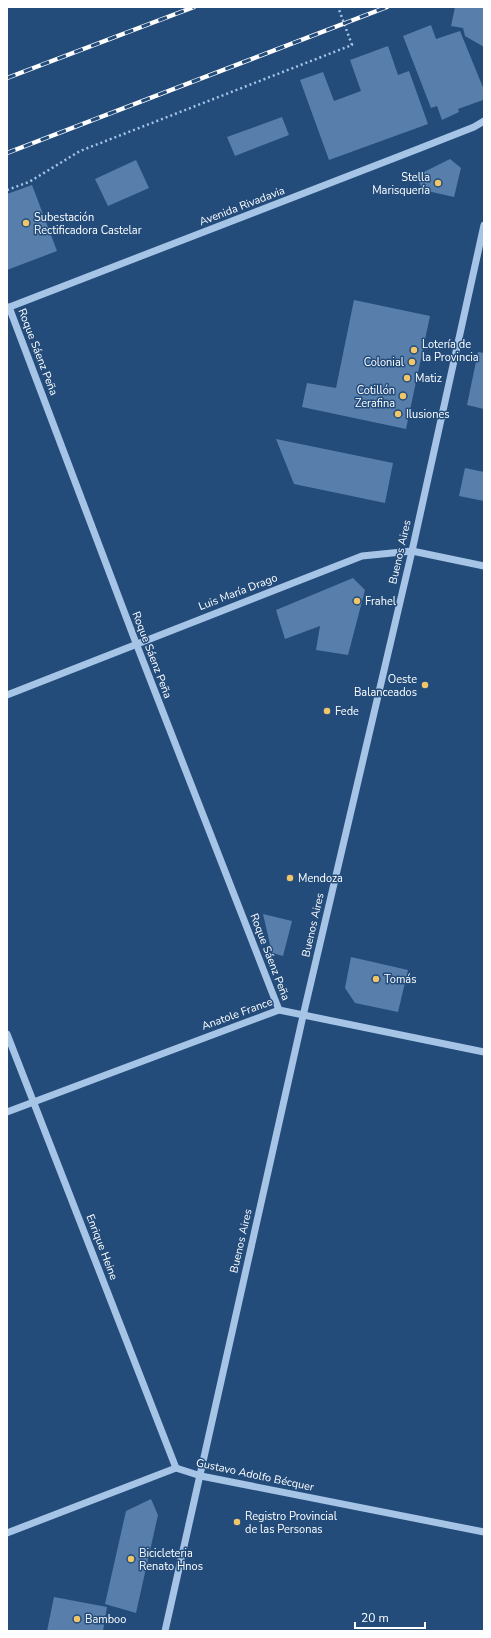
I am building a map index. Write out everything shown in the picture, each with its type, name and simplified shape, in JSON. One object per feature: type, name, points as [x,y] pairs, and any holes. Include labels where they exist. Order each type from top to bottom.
[{"type":"street","name":"Avenida Rivadavia","points":[[8,308],[418,150],[474,127],[484,121]]},
{"type":"street","name":"Buenos Aires","points":[[166,1631],[201,1476],[219,1385],[303,1016],[412,551],[484,225]]},
{"type":"street","name":"Roque Sáenz Peña","points":[[8,308],[278,1010]]},
{"type":"street","name":"Luis María Drago","points":[[7,695],[362,556],[412,551],[484,566]]},
{"type":"street","name":"Anatole France","points":[[7,1112],[278,1010],[484,1052]]},
{"type":"street","name":"Enrique Heine","points":[[7,1034],[176,1468]]},
{"type":"street","name":"Gustavo Adolfo Bécquer","points":[[176,1468],[201,1476],[484,1532]]},
{"type":"street","points":[[7,1533],[176,1468]]},
{"type":"path","points":[[7,190],[29,182],[80,151],[352,45],[338,7]]},
{"type":"building","points":[[455,7],[484,7],[484,47],[465,36],[463,28],[451,26]]},
{"type":"building","points":[[431,25],[436,39],[460,31],[484,90],[483,100],[458,109],[459,112],[442,120],[437,106],[431,108],[403,36]]},
{"type":"building","points":[[388,46],[398,75],[409,71],[428,124],[329,160],[300,80],[323,72],[334,101],[361,91],[350,60]]},
{"type":"building","points":[[282,117],[289,135],[235,156],[227,137]]},
{"type":"building","name":"Stella Marisquería","points":[[450,159],[461,168],[454,197],[423,190],[416,176]]},
{"type":"building","points":[[136,160],[149,188],[108,206],[95,179]]},
{"type":"building","name":"Subestación Rectificadora Castelar","points":[[32,185],[57,251],[7,270],[7,194]]},
{"type":"building","points":[[354,300],[430,316],[406,429],[302,407],[307,383],[336,388]]},
{"type":"building","points":[[478,352],[484,353],[484,409],[467,405]]},
{"type":"building","points":[[276,439],[393,463],[385,503],[294,484]]},
{"type":"building","points":[[465,468],[484,472],[484,501],[459,496]]},
{"type":"building","points":[[353,578],[365,590],[348,655],[316,650],[320,626],[285,639],[276,610]]},
{"type":"building","points":[[263,914],[292,921],[283,956],[272,953]]},
{"type":"building","name":"Tomás","points":[[351,957],[408,970],[398,1012],[355,1003],[345,988]]},
{"type":"building","name":"Bicicleteria Renato Hnos","points":[[151,1499],[158,1515],[136,1613],[105,1604],[126,1511]]},
{"type":"building","name":"Bamboo","points":[[54,1597],[107,1607],[103,1631],[47,1631]]},
{"type":"railway","points":[[7,78],[194,7]]},
{"type":"railway","points":[[7,153],[387,7]]},
{"type":"place","name":"Stella Marisquería","points":[[438,183]]},
{"type":"place","name":"Subestación Rectificadora Castelar","points":[[26,223]]},
{"type":"place","name":"Lotería de la Provincia","points":[[414,350]]},
{"type":"place","name":"Colonial","points":[[412,362]]},
{"type":"place","name":"Matiz","points":[[407,378]]},
{"type":"place","name":"Cotillón Zerafina","points":[[403,396]]},
{"type":"place","name":"Ilusiones","points":[[398,414]]},
{"type":"place","name":"Frahel","points":[[357,601]]},
{"type":"place","name":"Oeste Balanceados","points":[[425,685]]},
{"type":"place","name":"Fede","points":[[327,711]]},
{"type":"place","name":"Mendoza","points":[[290,878]]},
{"type":"place","name":"Tomás","points":[[376,979]]},
{"type":"place","name":"Registro Provincial de las Personas","points":[[237,1522]]},
{"type":"place","name":"Bicicleteria Renato Hnos","points":[[131,1559]]},
{"type":"place","name":"Bamboo","points":[[77,1619]]}]
